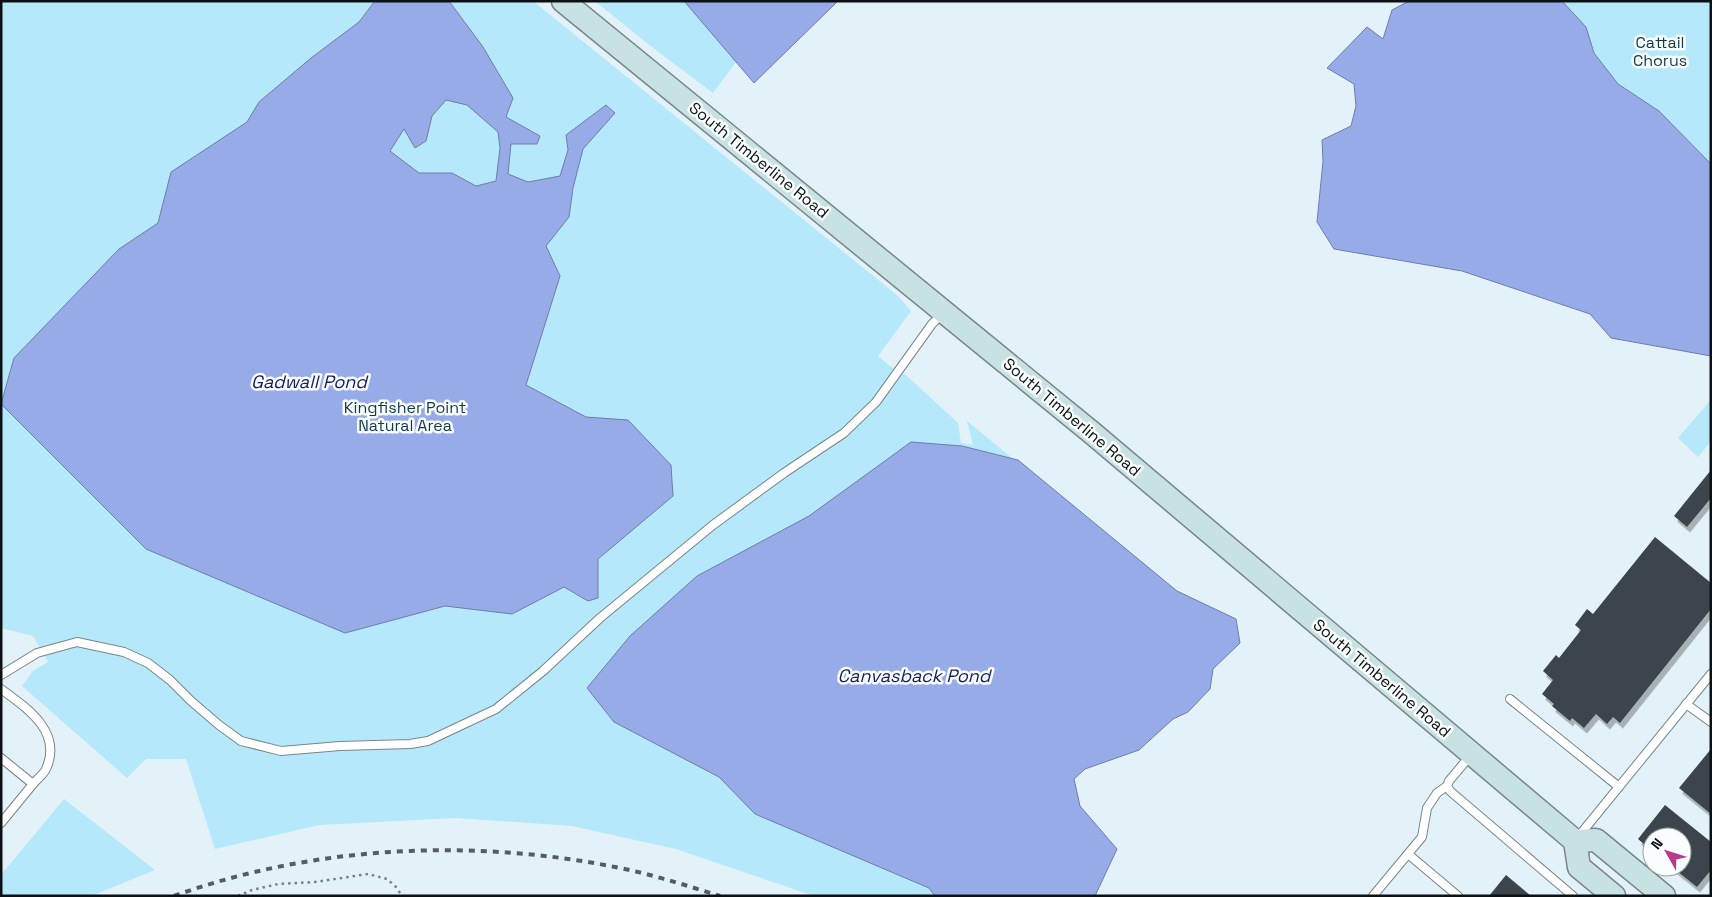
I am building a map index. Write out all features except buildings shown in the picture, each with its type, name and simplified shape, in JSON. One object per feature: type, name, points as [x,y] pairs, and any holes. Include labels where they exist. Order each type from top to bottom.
[{"type":"main road","name":"South Timberline Road","points":[[563,1],[1099,438],[1575,841]]},
{"type":"main road","points":[[1614,896],[1578,867],[1575,841],[1596,840],[1664,896]]},
{"type":"lane","points":[[1,675],[37,652],[77,642],[124,652],[148,663],[241,741],[281,751],[340,746],[410,744],[428,741],[496,709],[543,671],[600,618],[713,525],[844,433],[876,402],[932,324],[944,311]]},
{"type":"lane","points":[[1575,841],[1711,674]]},
{"type":"lane","points":[[1,689],[37,717],[45,731],[51,750],[46,770],[1,823]]},
{"type":"lane","points":[[1510,699],[1619,787]]},
{"type":"lane","points":[[1686,704],[1711,722]]},
{"type":"lane","points":[[1373,896],[1422,837],[1427,808],[1437,792],[1447,786],[1449,781],[1472,754]]},
{"type":"lane","points":[[1,758],[33,784]]},
{"type":"lane","points":[[1447,786],[1450,791],[1573,896]]},
{"type":"lane","points":[[1408,854],[1458,896]]},
{"type":"path","points":[[238,896],[252,890],[278,884],[314,882],[368,874],[386,879],[396,887],[402,896]]},
{"type":"green space","name":"Kingfisher Point Natural Area","points":[[1,1],[533,1],[898,296],[911,311],[878,356],[907,376],[958,423],[961,443],[973,445],[967,421],[1212,623],[1062,763],[1010,896],[814,896],[676,849],[572,826],[456,818],[319,825],[215,849],[186,759],[146,759],[127,778],[22,686],[33,671],[48,662],[33,636],[1,628]]},
{"type":"green space","points":[[595,1],[684,1],[736,62],[713,93]]},
{"type":"green space","name":"Cattail Chorus","points":[[1562,1],[1711,1],[1711,164],[1659,111],[1618,84],[1594,53],[1586,27]]},
{"type":"green space","points":[[1711,400],[1711,441],[1698,457],[1678,438]]},
{"type":"green space","points":[[64,799],[155,870],[91,896],[1,896],[1,875]]},
{"type":"water","name":"Gadwall Pond","points":[[375,1],[449,1],[483,47],[513,98],[506,117],[540,136],[537,144],[511,144],[508,174],[528,182],[560,176],[568,150],[566,135],[606,105],[615,113],[583,149],[573,188],[569,217],[546,246],[560,276],[526,385],[586,417],[628,420],[671,465],[673,496],[598,559],[598,598],[588,601],[564,587],[512,614],[445,606],[345,633],[146,549],[1,404],[14,358],[119,249],[158,223],[171,172],[247,122],[259,102],[311,58],[359,22]],"holes":[[[446,100],[467,105],[498,132],[500,148],[496,181],[476,186],[452,173],[419,173],[390,151],[404,129],[415,148],[426,141],[432,116]]]},
{"type":"water","points":[[684,1],[838,1],[754,83]]},
{"type":"water","points":[[1409,1],[1562,1],[1586,27],[1594,53],[1618,84],[1659,111],[1711,164],[1711,356],[1611,338],[1590,314],[1462,271],[1334,249],[1317,222],[1323,161],[1322,140],[1351,126],[1356,106],[1354,84],[1327,68],[1367,27],[1383,39],[1392,10]]},
{"type":"water","name":"Canvasback Pond","points":[[911,442],[962,446],[1018,460],[1177,591],[1236,619],[1240,643],[1213,669],[1210,689],[1188,712],[1173,719],[1139,750],[1085,769],[1074,779],[1080,806],[1117,849],[1095,896],[935,896],[929,888],[755,814],[719,777],[614,722],[587,688],[630,636],[697,576],[809,516]]},
{"type":"railway","points":[[174,896],[227,879],[281,866],[336,857],[392,852],[449,850],[505,852],[615,867],[655,876],[720,896]]}]
